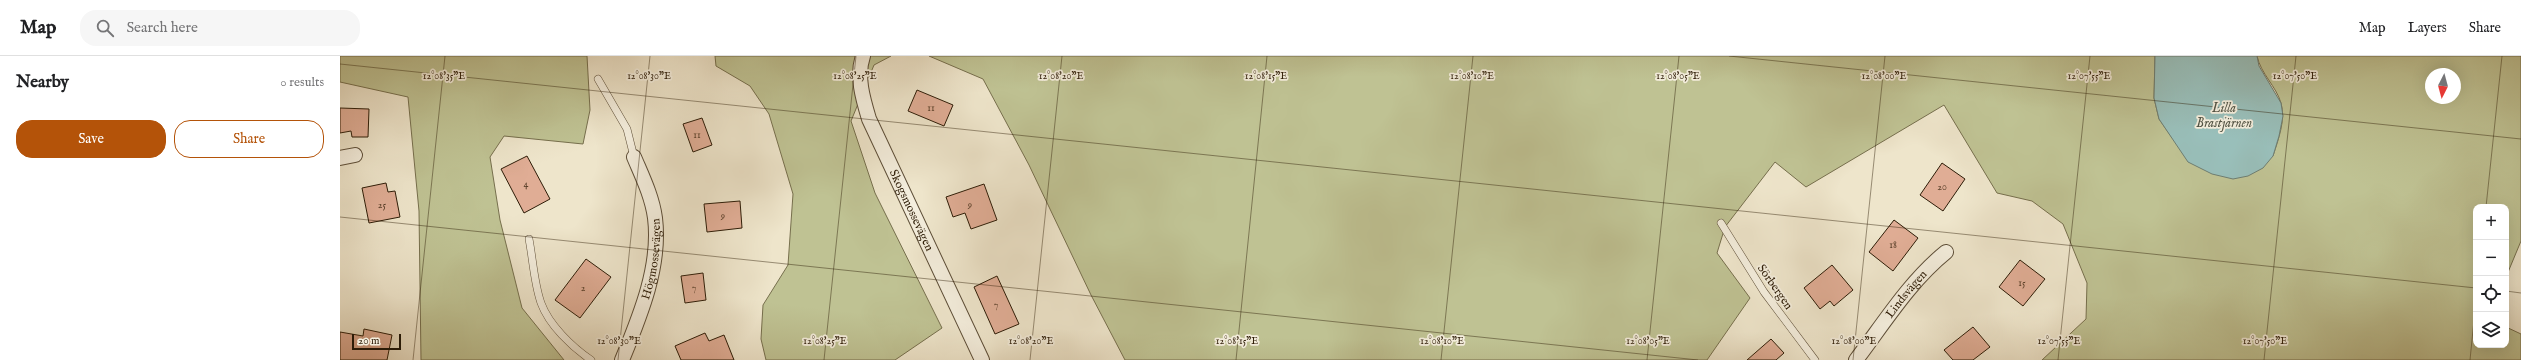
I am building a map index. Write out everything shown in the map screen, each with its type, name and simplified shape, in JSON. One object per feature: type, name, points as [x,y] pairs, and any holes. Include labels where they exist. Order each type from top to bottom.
[{"type":"street","name":"Skogsmossevägen","points":[[863,56],[860,76],[862,97],[869,119],[982,360]]},
{"type":"street","points":[[340,158],[356,155]]},
{"type":"street","name":"Högmossevägen","points":[[622,360],[652,274],[655,249],[654,218],[646,187],[634,156]]},
{"type":"street","name":"Lindsvägen","points":[[1856,360],[1909,289],[1929,266],[1946,252]]},
{"type":"lane","points":[[598,79],[627,129],[634,156]]},
{"type":"lane","name":"Sörbergen","points":[[1721,223],[1764,292],[1815,360]]},
{"type":"lane","points":[[529,240],[541,303],[550,318],[578,351],[591,360]]},
{"type":"green space","points":[[340,56],[587,56],[590,110],[583,144],[504,136],[490,157],[500,220],[522,308],[564,360],[421,360],[419,211],[408,97],[340,82]]},
{"type":"green space","points":[[715,56],[891,56],[874,65],[851,121],[875,193],[942,328],[895,360],[766,360],[761,339],[763,305],[788,265],[793,194],[769,114],[750,86],[716,66]]},
{"type":"green space","points":[[929,56],[2155,56],[2154,98],[2159,119],[2173,139],[2273,156],[2281,130],[2283,116],[2281,103],[2276,91],[2262,69],[2257,56],[2521,56],[2521,241],[2509,270],[2509,204],[2473,204],[2473,348],[2509,348],[2509,328],[2521,334],[2521,360],[2042,360],[2086,319],[2087,283],[2063,224],[2032,201],[1997,193],[1944,105],[1806,187],[1775,162],[1725,227],[1717,253],[1750,298],[1707,360],[1125,360],[1091,295],[1029,165],[983,79]]},
{"type":"water","name":"Lilla Brastjärnen","points":[[2155,56],[2257,56],[2259,66],[2281,103],[2283,116],[2273,156],[2263,168],[2248,176],[2233,179],[2212,174],[2188,162],[2159,119],[2154,98]]},
{"type":"building","points":[[917,90],[953,105],[944,126],[908,111]]},
{"type":"building","points":[[340,108],[369,109],[368,137],[352,137],[351,131],[340,133]]},
{"type":"building","points":[[702,118],[712,145],[693,152],[683,124]]},
{"type":"building","points":[[527,156],[550,199],[524,213],[501,169]]},
{"type":"building","points":[[1942,163],[1965,179],[1943,211],[1920,195]]},
{"type":"building","points":[[386,183],[388,192],[395,191],[400,217],[369,223],[362,188]]},
{"type":"building","points":[[984,184],[997,220],[971,229],[965,213],[953,217],[946,197]]},
{"type":"building","points":[[740,201],[742,228],[707,232],[704,204]]},
{"type":"building","points":[[1894,220],[1918,238],[1893,271],[1869,252]]},
{"type":"building","points":[[586,259],[611,277],[580,318],[555,300]]},
{"type":"building","points":[[2020,260],[2045,279],[2023,306],[1999,287]]},
{"type":"building","points":[[1832,265],[1853,290],[1834,306],[1830,301],[1820,309],[1804,288]]},
{"type":"building","points":[[703,273],[706,300],[685,303],[681,276]]},
{"type":"building","points":[[997,276],[1019,324],[995,334],[974,287]]},
{"type":"building","points":[[1973,327],[1990,347],[1973,360],[1953,360],[1944,350]]},
{"type":"building","points":[[364,329],[392,335],[387,360],[340,360],[340,332],[363,336]]},
{"type":"building","points":[[705,333],[709,341],[724,335],[734,360],[681,360],[675,346]]},
{"type":"building","points":[[1771,339],[1784,353],[1776,360],[1747,360]]}]
